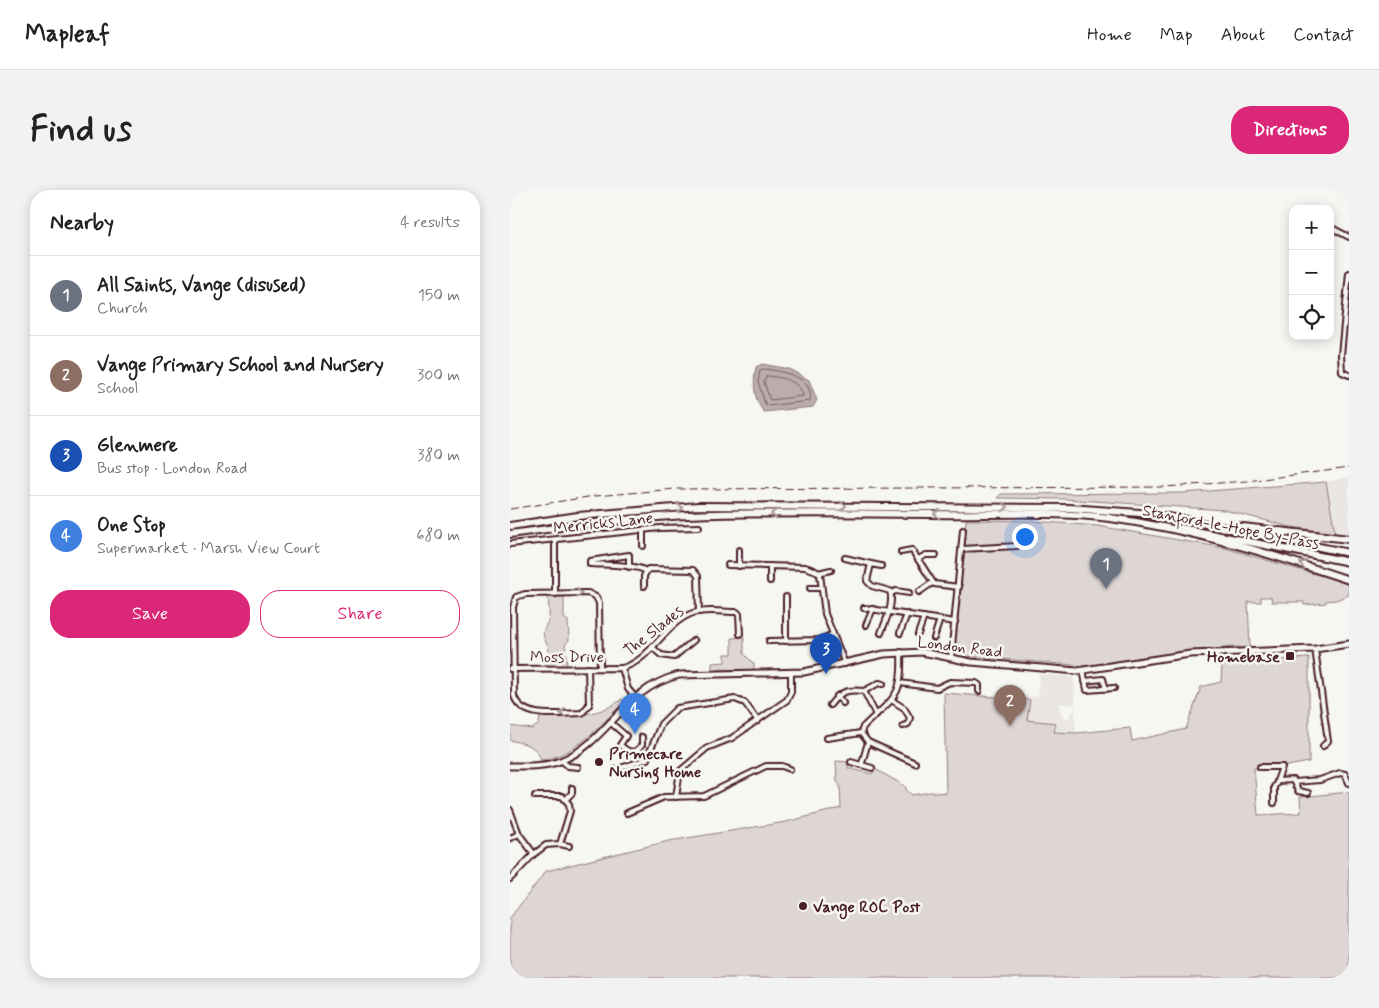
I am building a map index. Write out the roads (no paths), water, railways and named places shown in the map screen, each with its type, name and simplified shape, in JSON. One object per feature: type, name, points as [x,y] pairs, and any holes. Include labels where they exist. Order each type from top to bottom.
[{"type":"highway","points":[[510,526],[578,516],[708,506],[1069,508],[1140,513],[1301,535],[1349,539]]},
{"type":"highway","points":[[510,534],[577,525],[686,515],[835,513],[1040,515],[1108,518],[1164,528],[1278,556],[1349,580]]},
{"type":"highway","name":"Stanford-le-Hope By-Pass","points":[[1108,518],[1187,529],[1349,562]]},
{"type":"highway","points":[[1181,518],[1349,553]]},
{"type":"main road","name":"London Road","points":[[510,766],[540,766],[562,761],[586,745],[635,697],[658,681],[679,675],[791,672],[845,664],[901,652],[922,652],[971,662],[1083,670],[1221,651],[1315,649],[1349,644]]},
{"type":"street","points":[[1334,229],[1349,238]]},
{"type":"street","points":[[1349,273],[1341,355],[1342,372],[1349,375]]},
{"type":"street","name":"Merricks Lane","points":[[510,544],[643,530],[699,527]]},
{"type":"street","points":[[643,530],[644,546]]},
{"type":"street","points":[[951,657],[956,622],[963,530]]},
{"type":"street","points":[[555,540],[555,594]]},
{"type":"street","points":[[962,549],[1017,546]]},
{"type":"street","points":[[901,552],[911,549],[932,583]]},
{"type":"street","points":[[739,550],[739,566]]},
{"type":"street","points":[[629,567],[629,555],[590,561],[590,564],[641,568],[646,571]]},
{"type":"street","points":[[918,559],[926,555],[936,555]]},
{"type":"street","points":[[845,558],[881,566]]},
{"type":"street","points":[[871,564],[869,584],[886,589],[891,593]]},
{"type":"street","points":[[728,565],[805,567],[818,573],[831,570]]},
{"type":"street","points":[[770,566],[770,581]]},
{"type":"street","points":[[646,571],[652,568],[688,569],[696,572],[699,612]]},
{"type":"street","points":[[644,586],[646,571]]},
{"type":"street","points":[[818,573],[825,614],[845,664]]},
{"type":"street","points":[[919,592],[932,583],[959,587]]},
{"type":"street","points":[[810,588],[821,588]]},
{"type":"street","points":[[891,593],[896,591],[909,593]]},
{"type":"street","points":[[588,668],[588,708],[582,713],[544,714],[531,712],[515,700],[512,669],[514,601],[520,595],[588,593],[598,600],[600,668]]},
{"type":"street","points":[[881,633],[889,611],[891,593]]},
{"type":"street","points":[[786,597],[786,641]]},
{"type":"street","points":[[864,608],[956,622]]},
{"type":"street","points":[[866,625],[873,609]]},
{"type":"street","name":"The Slades","points":[[622,668],[632,665],[679,622],[699,612],[737,612],[740,614],[740,634]]},
{"type":"street","points":[[900,633],[907,614]]},
{"type":"street","points":[[918,634],[924,617]]},
{"type":"street","points":[[934,638],[940,619]]},
{"type":"street","points":[[769,641],[820,640],[833,634]]},
{"type":"street","points":[[652,648],[661,655],[674,657],[694,640]]},
{"type":"street","points":[[1315,649],[1328,741],[1323,746]]},
{"type":"street","points":[[861,733],[863,727],[893,700],[900,683],[901,652]]},
{"type":"street","name":"Moss Drive","points":[[512,669],[622,668],[628,689],[635,697]]},
{"type":"street","points":[[1083,670],[1087,690],[1114,688]]},
{"type":"street","points":[[676,797],[680,770],[707,748],[732,738],[789,698],[791,692],[791,672]]},
{"type":"street","points":[[1085,681],[1103,678],[1106,689]]},
{"type":"street","points":[[900,683],[937,688],[950,682],[976,683],[979,686],[979,691]]},
{"type":"street","points":[[830,705],[837,696],[849,689],[864,690],[879,683],[883,684]]},
{"type":"street","points":[[864,690],[876,715]]},
{"type":"street","points":[[837,696],[843,704]]},
{"type":"street","points":[[615,770],[647,759],[661,724],[677,708],[735,699],[745,703],[758,720]]},
{"type":"street","points":[[893,700],[904,708],[910,718],[908,724]]},
{"type":"street","points":[[610,722],[626,736],[620,744],[628,752],[634,752],[642,745],[642,737]]},
{"type":"street","points":[[903,726],[908,724],[912,726]]},
{"type":"street","points":[[827,738],[861,733]]},
{"type":"street","points":[[861,733],[868,742],[915,763]]},
{"type":"street","points":[[862,764],[868,742]]},
{"type":"street","points":[[562,761],[568,766],[578,767]]},
{"type":"street","points":[[851,762],[872,768]]},
{"type":"street","points":[[627,813],[658,798],[704,796],[766,766],[782,766],[790,769]]},
{"type":"street","points":[[1260,766],[1282,767],[1274,787],[1274,803]]},
{"type":"street","points":[[1278,781],[1320,780],[1340,773],[1346,774],[1349,783]]},
{"type":"street","points":[[1294,782],[1298,791],[1308,793]]},
{"type":"street","points":[[566,799],[571,794],[572,788]]},
{"type":"street","points":[[535,796],[556,795],[566,799],[570,811],[560,844]]},
{"type":"street","points":[[510,810],[519,834],[534,854]]},
{"type":"street","points":[[510,838],[519,834]]},
{"type":"street","points":[[510,879],[534,854],[546,845],[560,844],[569,846]]},
{"type":"water","points":[[762,364],[789,369],[809,380],[817,400],[813,407],[764,412],[758,402],[754,385],[756,367]]},
{"type":"railway","points":[[510,509],[595,496],[675,489],[1164,487],[1247,481],[1349,468]]},
{"type":"place","name":"All Saints, Vange (disused)","points":[[1106,589]]},
{"type":"place","name":"Homebase","points":[[1290,656]]},
{"type":"place","name":"Glenmere","points":[[826,674]]},
{"type":"place","name":"Vange Primary School and Nursery","points":[[1010,726]]},
{"type":"place","name":"One Stop","points":[[635,734]]},
{"type":"place","name":"Primecare Nursing Home","points":[[599,762]]},
{"type":"place","name":"Vange ROC Post","points":[[803,906]]}]
